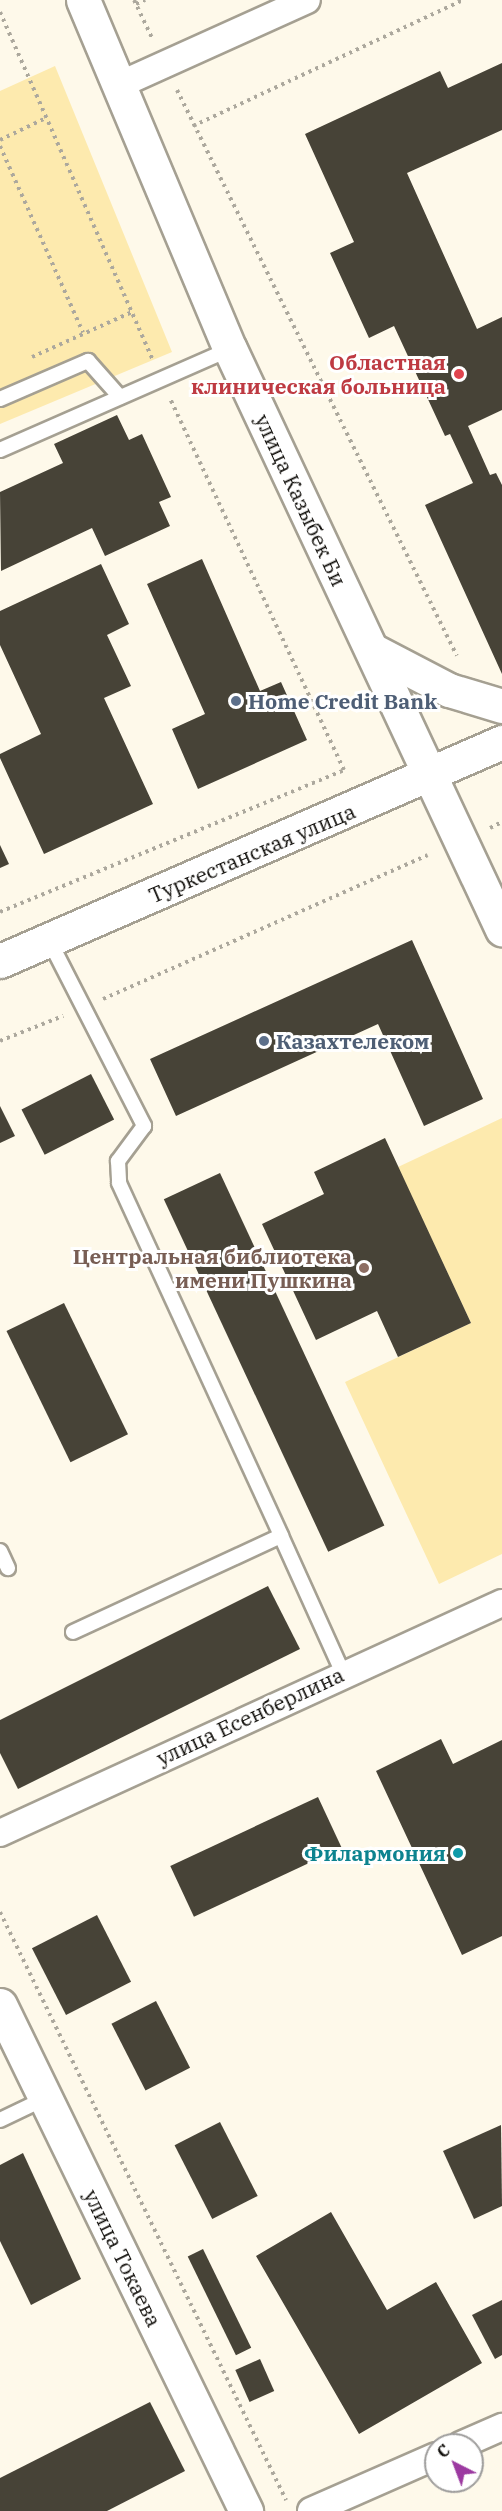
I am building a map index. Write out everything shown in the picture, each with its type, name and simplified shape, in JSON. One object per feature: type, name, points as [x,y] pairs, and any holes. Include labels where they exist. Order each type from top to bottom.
[{"type":"main road","name":"улица Казыбек Би","points":[[83,0],[230,349],[502,928]]},
{"type":"main road","points":[[372,650],[449,690],[502,706]]},
{"type":"main road","name":"Туркестанская улица","points":[[0,961],[432,775],[502,742]]},
{"type":"main road","name":"улица Токаева","points":[[0,2005],[246,2511]]},
{"type":"street","points":[[120,85],[307,0]]},
{"type":"street","name":"улица Есенберлина","points":[[0,1833],[343,1673],[502,1603]]},
{"type":"street","points":[[484,2435],[502,2427]]},
{"type":"street","points":[[311,2511],[424,2461]]},
{"type":"lane","points":[[0,450],[230,349]]},
{"type":"lane","points":[[0,399],[88,361],[120,397]]},
{"type":"lane","points":[[49,940],[144,1126],[118,1161],[119,1183],[343,1673]]},
{"type":"lane","points":[[73,1632],[281,1536]]},
{"type":"lane","points":[[0,1551],[8,1568]]},
{"type":"lane","points":[[0,2120],[46,2098]]},
{"type":"path","points":[[145,0],[135,2],[194,126],[458,657],[455,669]]},
{"type":"path","points":[[194,126],[463,0]]},
{"type":"path","points":[[0,140],[46,118]]},
{"type":"path","points":[[0,146],[83,332]]},
{"type":"path","points":[[21,362],[83,332],[132,312]]},
{"type":"path","points":[[0,912],[344,770]]},
{"type":"path","points":[[485,831],[502,822]]},
{"type":"path","points":[[0,1041],[83,1008],[428,855]]},
{"type":"path","points":[[0,1912],[291,2511]]},
{"type":"shaded area","points":[[55,66],[172,352],[0,424],[0,91]]},
{"type":"shaded area","points":[[502,1118],[502,1554],[439,1584],[345,1382],[471,1323],[398,1167]]},
{"type":"building","name":"Областная клиническая больница","points":[[502,63],[502,130],[407,173],[477,329],[502,317],[502,410],[468,426],[490,475],[496,473],[502,485],[502,674],[425,505],[473,483],[450,434],[445,436],[394,326],[369,338],[330,253],[354,242],[305,134],[440,71],[448,88]]},
{"type":"building","points":[[117,415],[129,440],[142,434],[171,497],[159,502],[170,526],[105,556],[92,528],[1,571],[0,492],[63,463],[54,444]]},
{"type":"building","points":[[202,559],[260,691],[281,682],[307,740],[198,789],[172,729],[205,714],[147,584]]},
{"type":"building","points":[[101,564],[129,624],[107,635],[131,686],[104,698],[153,804],[44,854],[0,758],[0,754],[41,734],[0,645],[0,611]]},
{"type":"building","points":[[0,845],[9,864],[0,868]]},
{"type":"building","name":"Казахтелеком","points":[[412,940],[483,1099],[424,1126],[378,1024],[176,1116],[150,1059]]},
{"type":"building","points":[[91,1074],[114,1119],[45,1155],[22,1109]]},
{"type":"building","points":[[0,1106],[15,1136],[0,1143]]},
{"type":"building","name":"Центральная библиотека имени Пушкина","points":[[385,1138],[471,1323],[398,1357],[377,1311],[316,1340],[262,1224],[324,1194],[314,1172]]},
{"type":"building","points":[[220,1173],[384,1526],[328,1552],[164,1199]]},
{"type":"building","points":[[64,1303],[128,1434],[70,1462],[6,1331]]},
{"type":"building","points":[[268,1586],[300,1649],[18,1789],[0,1753],[0,1720]]},
{"type":"building","name":"Филармония","points":[[441,1739],[453,1764],[502,1740],[502,1936],[462,1955],[376,1771]]},
{"type":"building","points":[[318,1797],[342,1848],[194,1917],[170,1866]]},
{"type":"building","points":[[97,1915],[131,1982],[66,2015],[32,1948]]},
{"type":"building","points":[[156,2001],[190,2068],[145,2091],[111,2024]]},
{"type":"building","points":[[220,2122],[258,2196],[212,2219],[175,2145]]},
{"type":"building","points":[[501,2125],[502,2206],[474,2219],[443,2151]]},
{"type":"building","points":[[23,2153],[81,2279],[31,2305],[0,2241],[0,2165]]},
{"type":"building","points":[[331,2212],[387,2310],[436,2282],[482,2363],[359,2434],[256,2256]]},
{"type":"building","points":[[203,2249],[251,2348],[236,2355],[188,2256]]},
{"type":"building","points":[[502,2300],[502,2355],[495,2359],[472,2315]]},
{"type":"building","points":[[260,2359],[274,2391],[250,2402],[235,2370]]},
{"type":"building","points":[[150,2402],[185,2471],[107,2511],[0,2511],[0,2478]]},
{"type":"place","name":"Областная клиническая больница","points":[[459,374]]},
{"type":"place","name":"Home Credit Bank","points":[[236,701]]},
{"type":"place","name":"Казахтелеком","points":[[264,1041]]},
{"type":"place","name":"Центральная библиотека имени Пушкина","points":[[364,1268]]},
{"type":"place","name":"Филармония","points":[[458,1853]]}]
